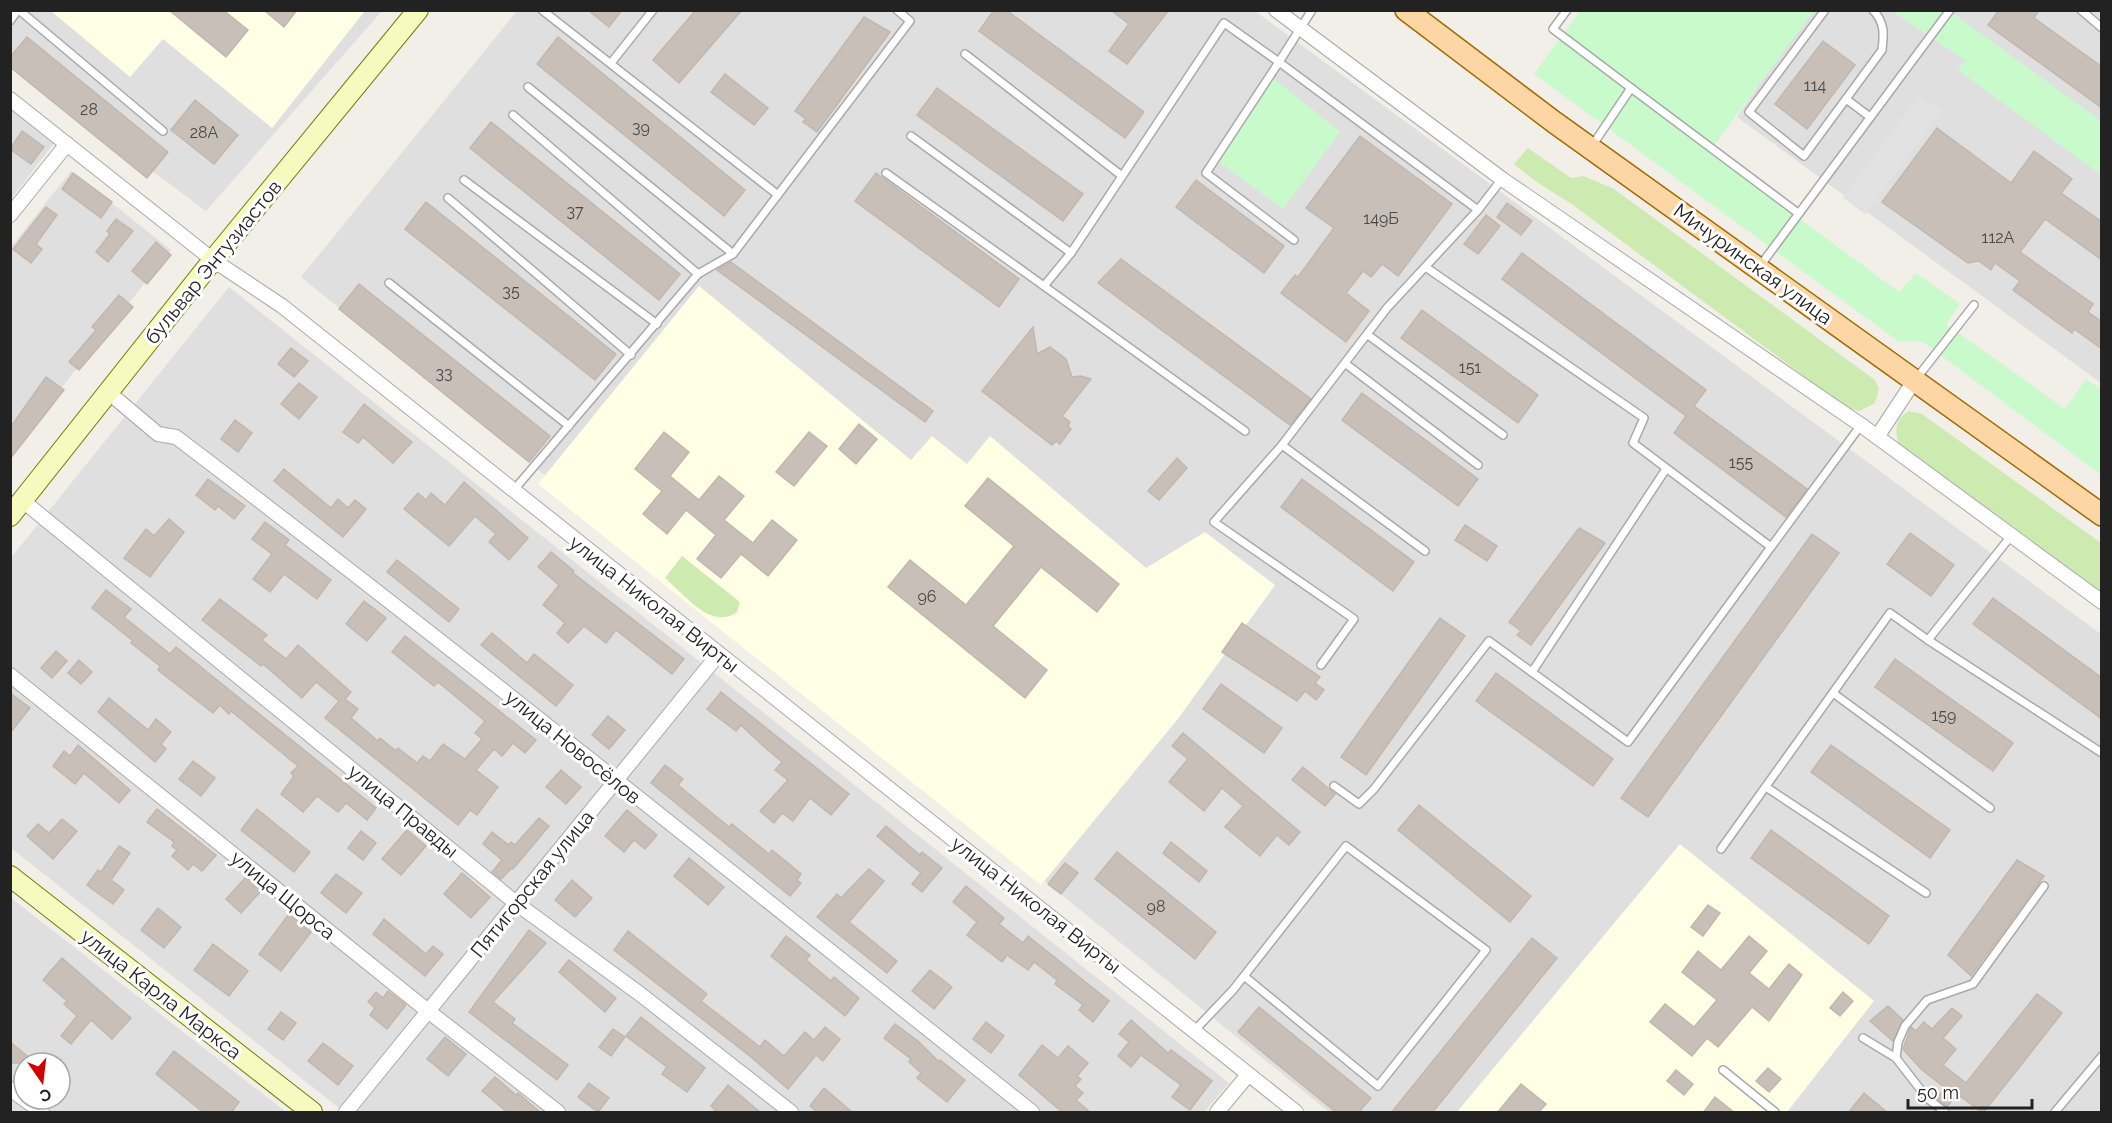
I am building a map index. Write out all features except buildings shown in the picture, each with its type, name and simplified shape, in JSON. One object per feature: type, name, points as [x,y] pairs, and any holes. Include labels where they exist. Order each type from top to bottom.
[{"type":"main road","name":"бульвар Энтузиастов","points":[[16,508],[213,260],[418,10]]},
{"type":"main road","name":"Мичуринская улица","points":[[1406,10],[1590,148],[1760,267],[1914,381],[2102,515]]},
{"type":"main road","name":"улица Карла Маркса","points":[[10,876],[312,1113]]},
{"type":"street","points":[[1276,10],[1502,179],[1861,425],[2102,602]]},
{"type":"street","name":"улица Николая Вирты","points":[[10,99],[213,260],[282,306],[1296,1113]]},
{"type":"street","points":[[10,214],[67,144]]},
{"type":"street","points":[[1877,437],[1914,381]]},
{"type":"street","name":"улица Новосёлов","points":[[108,392],[158,434],[177,437],[400,608],[1032,1113]]},
{"type":"street","name":"улица Правды","points":[[16,508],[516,903],[640,994],[791,1113]]},
{"type":"street","name":"Пятигорская улица","points":[[346,1113],[718,655]]},
{"type":"street","name":"улица Щорса","points":[[10,675],[558,1113]]},
{"type":"street","points":[[1217,1113],[1248,1075]]},
{"type":"street","points":[[10,1089],[42,1113]]},
{"type":"lane","points":[[10,21],[18,10],[164,131]]},
{"type":"lane","points":[[542,10],[778,195]]},
{"type":"lane","points":[[611,63],[653,10]]},
{"type":"lane","points":[[513,491],[698,274],[733,254],[910,21],[897,10]]},
{"type":"lane","points":[[1294,240],[1206,172],[1312,10]]},
{"type":"lane","points":[[1567,10],[1553,29],[1798,213]]},
{"type":"lane","points":[[1825,10],[1749,112],[1804,156],[1882,50],[1885,32],[1880,17],[1873,10]]},
{"type":"lane","points":[[1760,267],[1950,10]]},
{"type":"lane","points":[[2081,10],[2102,28]]},
{"type":"lane","points":[[1044,286],[1071,253],[1224,22],[1478,210]]},
{"type":"lane","points":[[965,54],[1122,176]]},
{"type":"lane","points":[[528,87],[733,254]]},
{"type":"lane","points":[[1590,148],[1631,88]]},
{"type":"lane","points":[[1846,99],[1870,117]]},
{"type":"lane","points":[[513,115],[698,274]]},
{"type":"lane","points":[[911,136],[1071,253]]},
{"type":"lane","points":[[886,173],[1245,431]]},
{"type":"lane","points":[[1321,665],[1354,619],[1214,522],[1282,445],[1387,308],[1427,268],[1502,179]]},
{"type":"lane","points":[[464,180],[657,324]]},
{"type":"lane","points":[[448,198],[631,355]]},
{"type":"lane","points":[[1427,268],[1644,418],[1633,443],[1771,547]]},
{"type":"lane","points":[[388,283],[569,426]]},
{"type":"lane","points":[[1914,381],[1974,305]]},
{"type":"lane","points":[[1368,335],[1503,435]]},
{"type":"lane","points":[[1346,364],[1478,465]]},
{"type":"lane","points":[[1334,786],[1359,804],[1374,789],[1489,640],[1628,742],[1861,425]]},
{"type":"lane","points":[[1282,445],[1425,551]]},
{"type":"lane","points":[[1532,672],[1666,469]]},
{"type":"lane","points":[[1928,640],[2011,536]]},
{"type":"lane","points":[[1721,849],[1890,613],[2102,753]]},
{"type":"lane","points":[[1833,693],[1990,808]]},
{"type":"lane","points":[[1766,787],[1926,893]]},
{"type":"lane","points":[[1194,1031],[1244,976],[1346,846],[1486,950],[1378,1086],[1244,976]]},
{"type":"lane","points":[[1896,1058],[1898,1042],[1905,1026],[1927,1000],[1973,984],[2044,886]]},
{"type":"lane","points":[[1863,1038],[1896,1058],[1927,1098],[1945,1113]]},
{"type":"lane","points":[[2055,1113],[2102,1056]]},
{"type":"lane","points":[[1723,1070],[1775,1113]]},
{"type":"shaded area","points":[[10,11],[382,11],[206,211],[11,66]]},
{"type":"shaded area","points":[[51,11],[365,11],[272,128],[163,39],[130,77]]},
{"type":"shaded area","points":[[517,11],[1255,11],[2101,634],[2101,1112],[1329,1112],[301,277]]},
{"type":"shaded area","points":[[1809,11],[2101,11],[2101,383],[1737,117]]},
{"type":"shaded area","points":[[1920,95],[1942,111],[1865,214],[1843,198]]},
{"type":"shaded area","points":[[11,109],[54,143],[11,199]]},
{"type":"shaded area","points":[[71,171],[171,250],[11,451],[11,247]]},
{"type":"shaded area","points":[[699,286],[911,460],[932,436],[967,464],[990,436],[1146,568],[1205,532],[1275,585],[1177,720],[1041,885],[538,484]]},
{"type":"shaded area","points":[[229,287],[1229,1083],[1204,1112],[344,1112],[11,848],[10,559]]},
{"type":"shaded area","points":[[1680,844],[1874,1001],[1787,1112],[1457,1112]]},
{"type":"shaded area","points":[[11,898],[286,1112],[11,1112]]},
{"type":"green space","points":[[1580,11],[1814,11],[1709,152],[1899,292],[1916,273],[1960,304],[1946,324],[2065,409],[2086,379],[2101,389],[2101,475],[1923,342],[1898,341],[1534,74]]},
{"type":"green space","points":[[1892,11],[1950,11],[2101,121],[2101,175],[1958,70],[1965,60]]},
{"type":"green space","points":[[1272,77],[1340,132],[1283,209],[1218,161]]},
{"type":"green space","points":[[1528,148],[1571,178],[1584,176],[1614,189],[1875,380],[1879,389],[1875,403],[1860,411],[1847,408],[1573,205],[1538,183],[1514,164]]},
{"type":"green space","points":[[1909,411],[1922,414],[2101,543],[2101,592],[1900,447],[1897,437],[1898,422]]},
{"type":"green space","points":[[682,556],[740,602],[737,612],[727,617],[708,614],[689,601],[665,578]]}]
